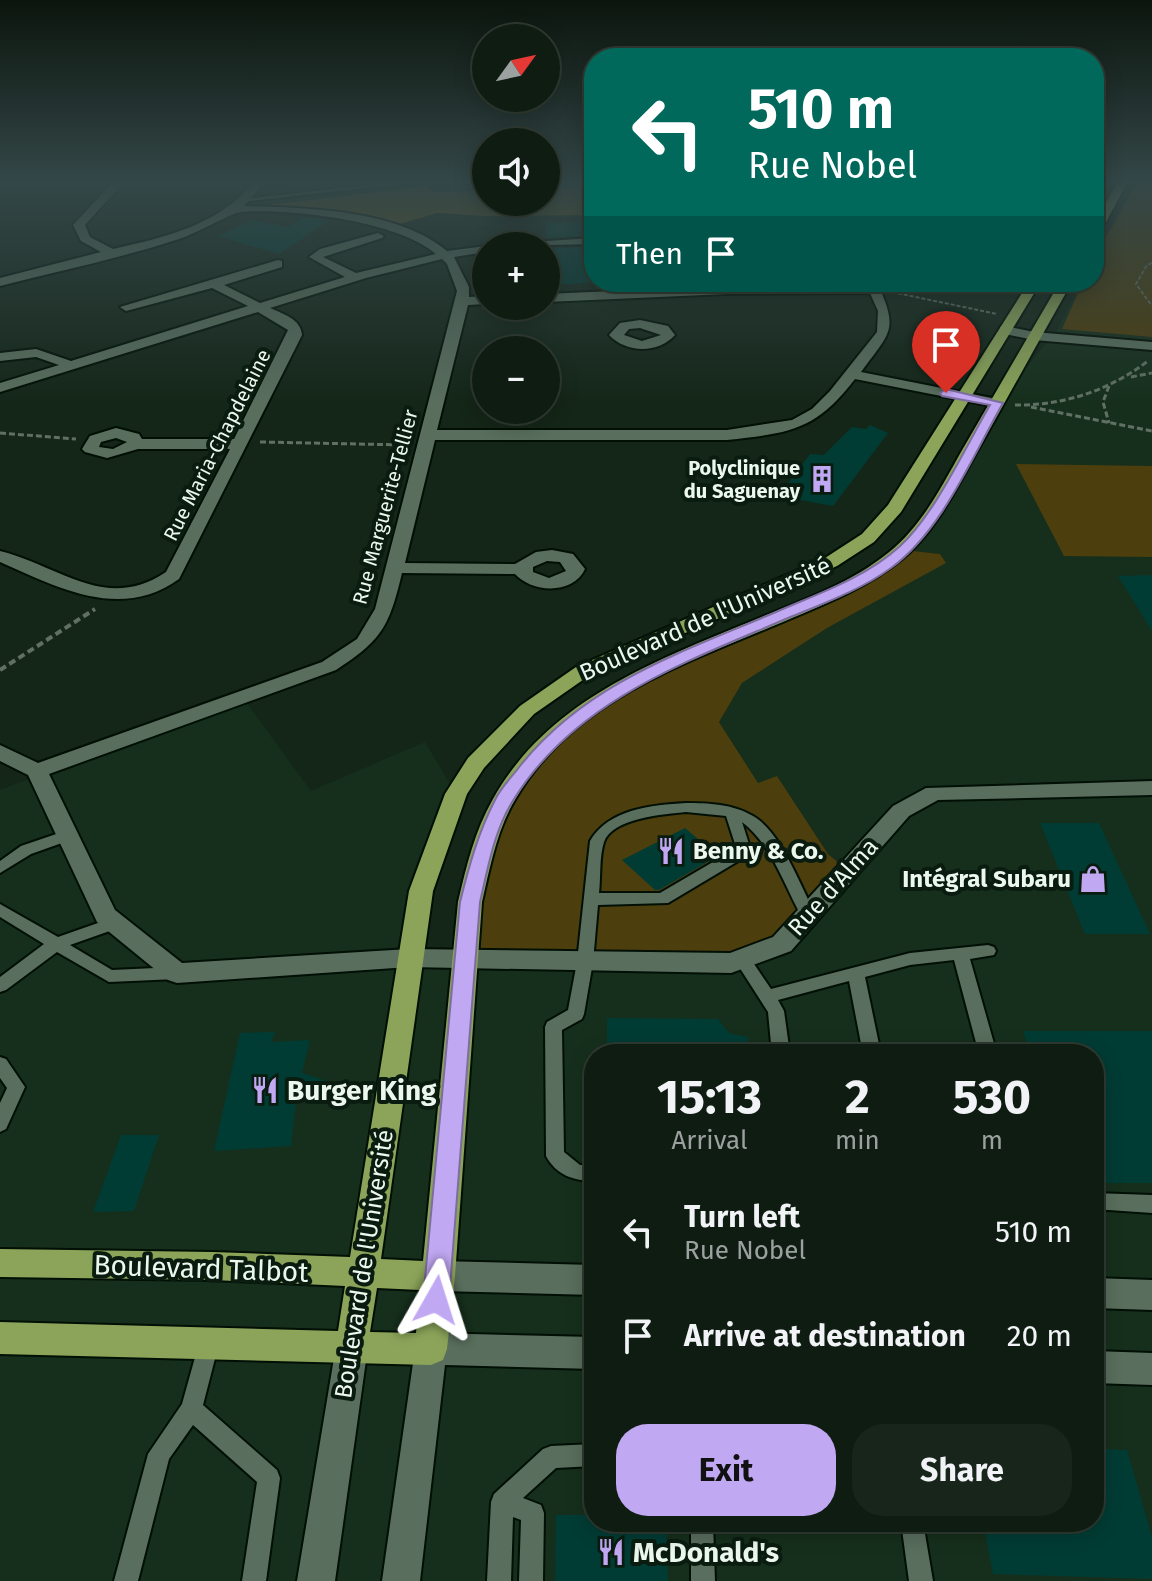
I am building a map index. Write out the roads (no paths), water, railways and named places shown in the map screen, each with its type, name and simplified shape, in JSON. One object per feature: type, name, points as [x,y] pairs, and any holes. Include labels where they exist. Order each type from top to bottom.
[{"type":"main road","name":"Boulevard de l'Université","points":[[352,1346],[421,891],[456,794],[476,763],[504,730],[557,688],[619,653],[803,576],[850,551],[875,531],[895,508],[1029,292]]},
{"type":"main road","name":"Boulevard de l'Université","points":[[431,1349],[470,902],[483,848],[505,798],[549,741],[598,701],[627,684],[831,594],[884,566],[923,531],[1060,292]]},
{"type":"main road","name":"Boulevard Talbot","points":[[0,1263],[213,1266],[439,1276]]},
{"type":"main road","points":[[0,1338],[431,1349]]},
{"type":"street","points":[[0,282],[97,257]]},
{"type":"street","points":[[315,257],[355,277]]},
{"type":"street","points":[[1,387],[355,277],[438,257]]},
{"type":"street","name":"Rue Marguerite-Tellier","points":[[37,771],[329,666],[364,643],[384,609],[464,289],[456,266],[447,257]]},
{"type":"street","points":[[126,307],[278,264]]},
{"type":"street","points":[[213,284],[258,307]]},
{"type":"street","points":[[560,300],[640,309],[805,292]]},
{"type":"street","points":[[427,440],[727,435],[758,432],[815,414],[884,332],[884,311],[876,292]]},
{"type":"street","points":[[461,301],[472,301]]},
{"type":"street","name":"Rue Maria-Chapdelaine","points":[[0,556],[97,593],[123,596],[165,583],[173,575],[295,335],[295,329],[289,322],[258,307]]},
{"type":"street","points":[[1010,324],[1038,331],[1152,346]]},
{"type":"street","points":[[1038,331],[1152,337]]},
{"type":"street","points":[[0,357],[28,352],[54,355],[69,366]]},
{"type":"street","points":[[851,374],[997,403]]},
{"type":"street","points":[[95,439],[90,449],[105,454],[120,452],[135,444],[241,443]]},
{"type":"street","points":[[395,568],[523,569]]},
{"type":"street","points":[[0,752],[37,771],[106,916],[177,973]]},
{"type":"street","name":"Rue d'Alma","points":[[177,973],[409,958],[731,963],[782,944],[901,811],[934,793],[1152,788]]},
{"type":"street","name":"Boulevard Talbot","points":[[439,1276],[584,1280]]},
{"type":"street","points":[[1104,1293],[1152,1295]]},
{"type":"street","name":"Boulevard de l'Université","points":[[316,1581],[352,1346]]},
{"type":"street","points":[[431,1349],[584,1353]]},
{"type":"street","name":"Boulevard de l'Université","points":[[401,1581],[431,1349]]},
{"type":"street","points":[[1104,1367],[1152,1369]]},
{"type":"lane","points":[[584,1173],[576,1173],[555,1156],[553,1027],[576,1014],[585,962],[597,841],[609,827],[627,818],[672,807],[746,817],[760,828],[808,915]]},
{"type":"lane","points":[[591,899],[663,899],[735,856],[741,849],[732,814]]},
{"type":"lane","points":[[0,868],[26,850],[68,835]]},
{"type":"lane","points":[[3,917],[109,976],[177,973]]},
{"type":"lane","points":[[0,986],[56,944],[115,923]]},
{"type":"lane","points":[[766,997],[910,959],[988,951]]},
{"type":"lane","points":[[961,955],[985,1044]]},
{"type":"lane","points":[[742,959],[776,1011],[780,1044]]},
{"type":"lane","points":[[856,973],[870,1044]]},
{"type":"lane","points":[[0,1064],[16,1087],[0,1124]]},
{"type":"lane","points":[[1104,1202],[1152,1204]]},
{"type":"lane","points":[[126,1581],[159,1454],[191,1409],[209,1343]]},
{"type":"lane","points":[[191,1409],[269,1478],[254,1581]]},
{"type":"lane","points":[[499,1581],[502,1502],[551,1457],[584,1455]]},
{"type":"lane","points":[[502,1502],[533,1513],[531,1581]]},
{"type":"lane","points":[[702,1532],[703,1581]]},
{"type":"lane","points":[[914,1532],[921,1581]]},
{"type":"place","name":"Polyclinique du Saguenay","points":[[822,479]]},
{"type":"place","name":"Benny & Co.","points":[[671,851]]},
{"type":"place","name":"Intégral Subaru","points":[[1093,879]]},
{"type":"place","name":"Burger King","points":[[265,1090]]},
{"type":"place","name":"McDonald's","points":[[611,1552]]}]
